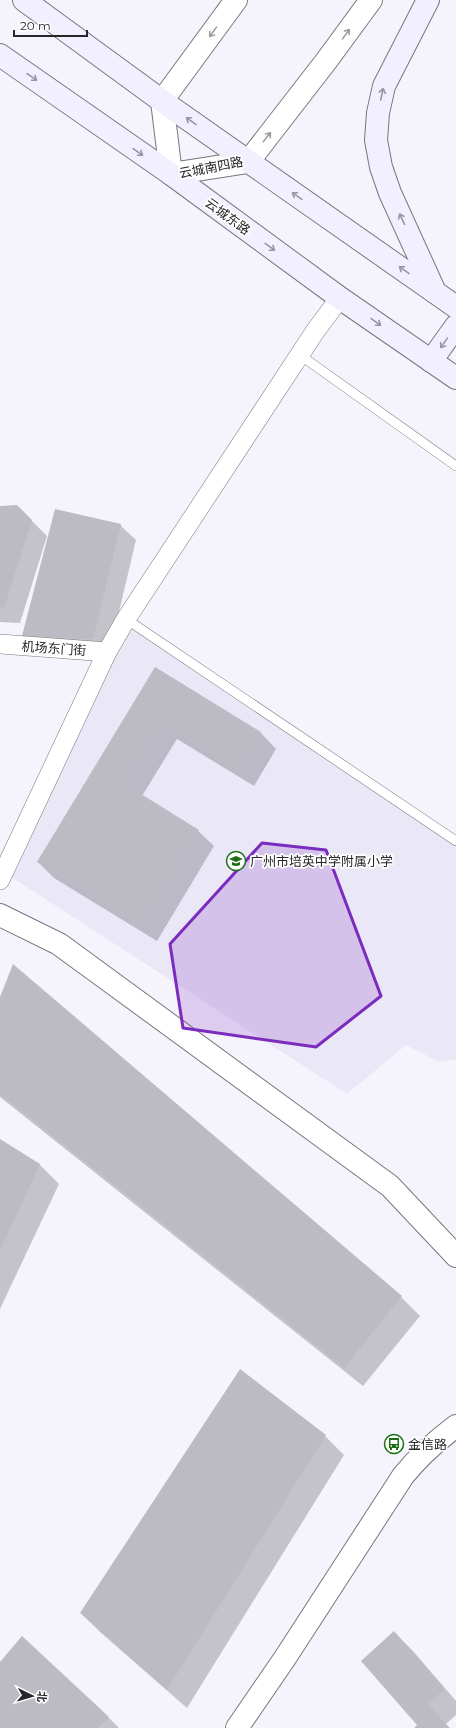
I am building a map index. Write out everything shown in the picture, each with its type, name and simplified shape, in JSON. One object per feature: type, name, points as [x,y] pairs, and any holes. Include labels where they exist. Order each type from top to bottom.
[{"type":"main road","points":[[24,0],[162,101],[456,307]]},
{"type":"main road","points":[[428,0],[384,86],[378,113],[376,140],[381,167],[390,194],[436,293]]},
{"type":"main road","name":"云城东路","points":[[0,55],[171,174],[340,298],[456,378]]},
{"type":"main road","points":[[431,361],[456,326]]},
{"type":"street","points":[[162,101],[236,0]]},
{"type":"street","name":"云城南四路","points":[[162,101],[171,174],[248,162],[328,60],[371,0]]},
{"type":"street","points":[[0,880],[107,652],[126,619],[316,330],[340,298]]},
{"type":"street","name":"机场东门街","points":[[0,644],[107,652]]},
{"type":"street","points":[[0,915],[59,944],[390,1186],[456,1256]]},
{"type":"street","points":[[237,1728],[285,1658],[403,1476],[418,1458],[456,1426]]},
{"type":"lane","points":[[300,355],[456,466]]},
{"type":"lane","points":[[126,619],[456,841]]},
{"type":"highlighted area","points":[[262,843],[326,850],[381,996],[316,1047],[183,1028],[170,944]]},
{"type":"shaded area","name":"广州市培英中学附属小学","points":[[129,625],[456,846],[456,1059],[439,1062],[406,1045],[347,1094],[8,875]]},
{"type":"building","points":[[17,505],[32,520],[4,608],[0,608],[0,506]]},
{"type":"building","points":[[55,509],[121,524],[93,639],[22,636]]},
{"type":"building","points":[[155,667],[261,732],[238,771],[161,724],[125,784],[199,830],[141,926],[37,862]]},
{"type":"building","points":[[13,964],[402,1296],[344,1368],[0,1094],[0,997]]},
{"type":"building","points":[[0,1139],[40,1164],[0,1250]]},
{"type":"building","points":[[240,1369],[326,1435],[167,1690],[80,1613]]},
{"type":"building","points":[[394,1631],[445,1689],[428,1704],[449,1728],[414,1728],[417,1725],[361,1661]]},
{"type":"building","points":[[22,1636],[109,1717],[97,1728],[0,1728],[0,1662]]},
{"type":"place","name":"广州市培英中学附属小学","points":[[236,861]]},
{"type":"place","name":"金信路","points":[[394,1444]]}]
